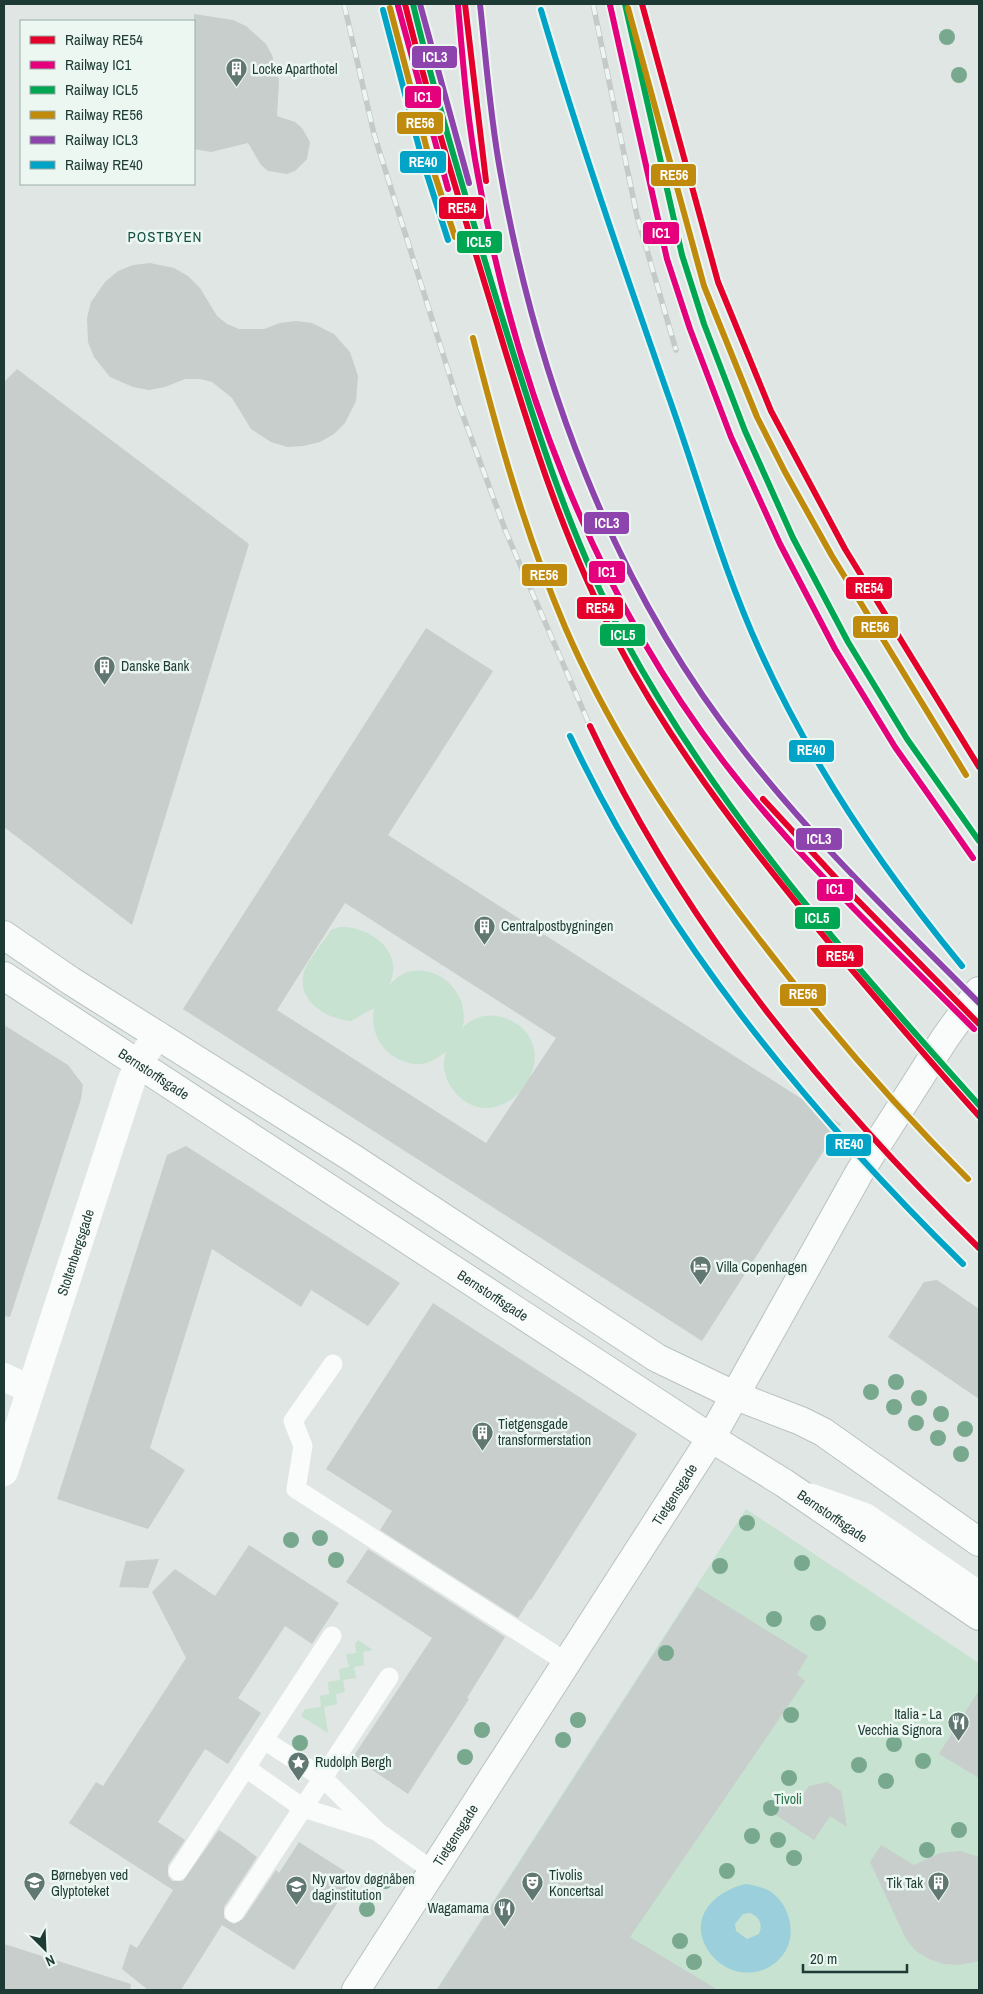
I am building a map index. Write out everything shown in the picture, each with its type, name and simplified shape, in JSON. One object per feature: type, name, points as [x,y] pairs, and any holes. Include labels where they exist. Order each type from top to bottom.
[{"type":"street","points":[[4,935],[157,1035],[351,1157],[657,1358],[736,1396],[801,1421],[823,1432],[979,1542]]},
{"type":"street","name":"Bernstorffsgade","points":[[4,976],[711,1438],[784,1483],[979,1616]]},
{"type":"street","name":"Tietgensgade","points":[[356,1990],[711,1438],[859,1172],[945,1038],[979,991]]},
{"type":"street","name":"Stoltenbergsgade","points":[[4,1472],[29,1389],[138,1064],[157,1035]]},
{"type":"street","points":[[4,1376],[29,1389]]},
{"type":"lane","points":[[333,1364],[293,1422],[303,1446],[296,1489],[566,1662]]},
{"type":"lane","points":[[784,1483],[867,1513],[979,1590]]},
{"type":"lane","points":[[178,1871],[332,1636]]},
{"type":"lane","points":[[234,1913],[389,1677]]},
{"type":"lane","points":[[264,1740],[323,1778],[378,1832],[433,1871]]},
{"type":"lane","points":[[246,1768],[303,1808],[378,1832]]},
{"type":"green space","points":[[339,927],[362,931],[382,943],[389,952],[393,962],[393,973],[389,985],[405,973],[418,971],[430,972],[450,984],[462,1005],[464,1017],[462,1029],[474,1019],[488,1016],[503,1017],[517,1024],[531,1039],[535,1057],[531,1075],[521,1091],[506,1103],[489,1108],[471,1105],[454,1091],[448,1082],[444,1067],[446,1052],[425,1063],[414,1064],[403,1061],[388,1052],[378,1040],[373,1017],[374,1008],[351,1021],[332,1017],[316,1007],[309,1000],[305,992],[304,972],[331,930]]},
{"type":"green space","name":"Tivoli","points":[[746,1509],[979,1663],[979,1990],[436,1990]]},
{"type":"green space","points":[[358,1640],[373,1650],[363,1652],[364,1665],[354,1667],[356,1678],[343,1680],[345,1692],[336,1694],[337,1704],[324,1707],[328,1733],[301,1716],[305,1709],[321,1707],[320,1696],[329,1694],[328,1682],[340,1680],[339,1669],[349,1667],[346,1654],[356,1653],[355,1644]]},
{"type":"water","points":[[746,1884],[767,1889],[782,1903],[789,1918],[791,1934],[786,1949],[773,1965],[763,1970],[741,1972],[731,1969],[713,1957],[706,1947],[701,1924],[704,1915],[716,1898],[735,1887]],"holes":[[[750,1913],[760,1921],[760,1930],[759,1934],[747,1939],[736,1931],[735,1924],[743,1914]]]},
{"type":"building","name":"Locke Aparthotel","points":[[194,14],[233,20],[246,26],[266,44],[272,55],[279,81],[277,116],[295,122],[302,128],[310,142],[307,159],[295,171],[287,174],[268,171],[261,165],[248,143],[211,152],[195,149]]},
{"type":"building","points":[[150,263],[174,268],[188,276],[200,288],[217,316],[227,324],[239,329],[264,329],[280,323],[296,321],[312,323],[334,334],[350,352],[358,376],[356,401],[345,423],[334,434],[320,442],[287,447],[271,442],[251,429],[232,398],[212,382],[200,379],[185,379],[165,387],[149,390],[133,387],[110,377],[94,357],[88,342],[87,318],[91,302],[105,282],[118,271],[133,265]]},
{"type":"building","name":"Danske Bank","points":[[17,369],[249,544],[132,925],[4,827],[4,382]]},
{"type":"building","name":"Centralpostbygningen","points":[[426,628],[493,671],[388,835],[841,1124],[702,1341],[183,1009]],"holes":[[[345,903],[556,1038],[486,1143],[277,1010]]]},
{"type":"building","points":[[4,1025],[68,1065],[83,1085],[81,1099],[10,1317],[4,1316]]},
{"type":"building","points":[[186,1146],[400,1283],[368,1326],[311,1290],[301,1307],[212,1249],[150,1448],[185,1470],[148,1529],[57,1499],[167,1155]]},
{"type":"building","points":[[937,1280],[979,1309],[979,1399],[888,1337],[924,1282]]},
{"type":"building","name":"Tietgensgade transformerstation","points":[[433,1303],[637,1434],[518,1618],[380,1530],[392,1511],[326,1469]]},
{"type":"building","points":[[249,1545],[339,1603],[312,1644],[285,1626],[238,1698],[261,1713],[228,1764],[205,1749],[158,1822],[185,1840],[168,1865],[168,1876],[172,1881],[183,1881],[219,1830],[240,1844],[257,1857],[224,1907],[224,1918],[234,1924],[243,1919],[276,1870],[279,1873],[299,1842],[354,1877],[294,1970],[222,1925],[181,1990],[148,1990],[122,1969],[130,1944],[137,1948],[173,1890],[69,1823],[96,1782],[103,1786],[186,1658],[152,1592],[175,1569],[215,1596]]},
{"type":"building","points":[[368,1549],[505,1637],[467,1698],[469,1699],[408,1794],[353,1757],[432,1638],[346,1582]]},
{"type":"building","points":[[159,1559],[148,1588],[119,1587],[126,1561]]},
{"type":"building","points":[[697,1587],[808,1656],[797,1674],[805,1681],[630,1937],[718,1990],[437,1990]]},
{"type":"building","points":[[979,1690],[979,1778],[939,1754]]},
{"type":"building","points":[[827,1782],[841,1791],[847,1827],[830,1816],[814,1840],[765,1808],[798,1802],[809,1786]]},
{"type":"building","name":"Tik Tak","points":[[881,1845],[914,1865],[940,1853],[960,1851],[979,1857],[979,1961],[959,1965],[944,1964],[929,1959],[916,1951],[906,1939],[870,1862]]},
{"type":"building","points":[[4,1944],[131,1984],[130,1990],[4,1990]]},
{"type":"railway","points":[[344,4],[374,134],[459,405],[506,532],[590,726]]},
{"type":"railway","points":[[593,4],[637,216],[676,350]]},
{"type":"rail line","name":"RE54","points":[[405,4],[448,161],[534,441],[579,562],[616,640],[639,683],[665,724],[749,843],[841,957],[979,1116]]},
{"type":"rail line","name":"ICL5","points":[[413,4],[455,159],[540,438],[586,560],[624,638],[660,701],[700,763],[743,823],[834,939],[979,1105]]},
{"type":"rail line","name":"ICL3","points":[[420,4],[469,183]]},
{"type":"rail line","name":"RE54","points":[[465,4],[486,181]]},
{"type":"rail line","name":"ICL3","points":[[480,4],[491,108],[500,170],[515,247],[558,401],[586,475],[618,548],[655,619],[696,686],[743,750],[798,816],[887,911],[979,1003]]},
{"type":"rail line","name":"ICL5","points":[[625,4],[682,255],[704,324],[745,431],[793,538],[848,642],[907,739],[979,841]]},
{"type":"rail line","name":"RE54","points":[[642,4],[718,282],[771,411],[845,549],[979,767]]},
{"type":"rail line","name":"IC1","points":[[458,5],[471,133],[494,254],[514,332],[538,408],[566,483],[598,556],[635,627],[677,695],[723,761],[781,832],[876,932],[974,1029]]},
{"type":"rail line","name":"IC1","points":[[610,5],[667,259],[690,329],[731,437],[780,544],[835,649],[895,747],[973,858]]},
{"type":"rail line","name":"IC1","points":[[398,6],[448,189]]},
{"type":"rail line","name":"RE56","points":[[390,8],[429,157],[455,237]]},
{"type":"rail line","name":"RE56","points":[[628,8],[704,286],[757,417],[832,556],[966,775]]},
{"type":"rail line","name":"RE40","points":[[383,10],[422,159],[448,240]]},
{"type":"rail line","name":"RE40","points":[[541,10],[602,202],[746,620],[780,694],[826,776],[904,892],[962,966]]},
{"type":"rail line","name":"RE56","points":[[473,338],[513,484],[537,556],[565,627],[584,668],[626,746],[674,822],[778,963],[884,1090],[968,1179]]},
{"type":"rail line","name":"RE54","points":[[590,726],[628,800],[669,871],[713,939],[761,1004],[812,1068],[865,1129],[979,1248]]},
{"type":"rail line","name":"RE40","points":[[570,736],[608,811],[650,882],[695,951],[743,1017],[848,1144],[904,1205],[963,1264]]},
{"type":"rail line","name":"RE54","points":[[763,799],[835,877],[979,1024]]},
{"type":"place","name":"Locke Aparthotel","points":[[236,88]]},
{"type":"place","name":"Danske Bank","points":[[105,685]]},
{"type":"place","name":"Centralpostbygningen","points":[[485,945]]},
{"type":"place","name":"Villa Copenhagen","points":[[700,1286]]},
{"type":"place","name":"Tietgensgade transformerstation","points":[[482,1451]]},
{"type":"place","name":"Italia - La Vecchia Signora","points":[[958,1741]]},
{"type":"place","name":"Rudolph Bergh","points":[[299,1781]]},
{"type":"place","name":"Børnebyen ved Glyptoteket","points":[[35,1902]]},
{"type":"place","name":"Tivolis Koncertsal","points":[[533,1902]]},
{"type":"place","name":"Tik Tak","points":[[939,1902]]},
{"type":"place","name":"Ny vartov døgnåben daginstitution","points":[[296,1906]]},
{"type":"place","name":"Wagamama","points":[[505,1927]]},
{"type":"district","name":"POSTBYEN","points":[[165,237]]}]
